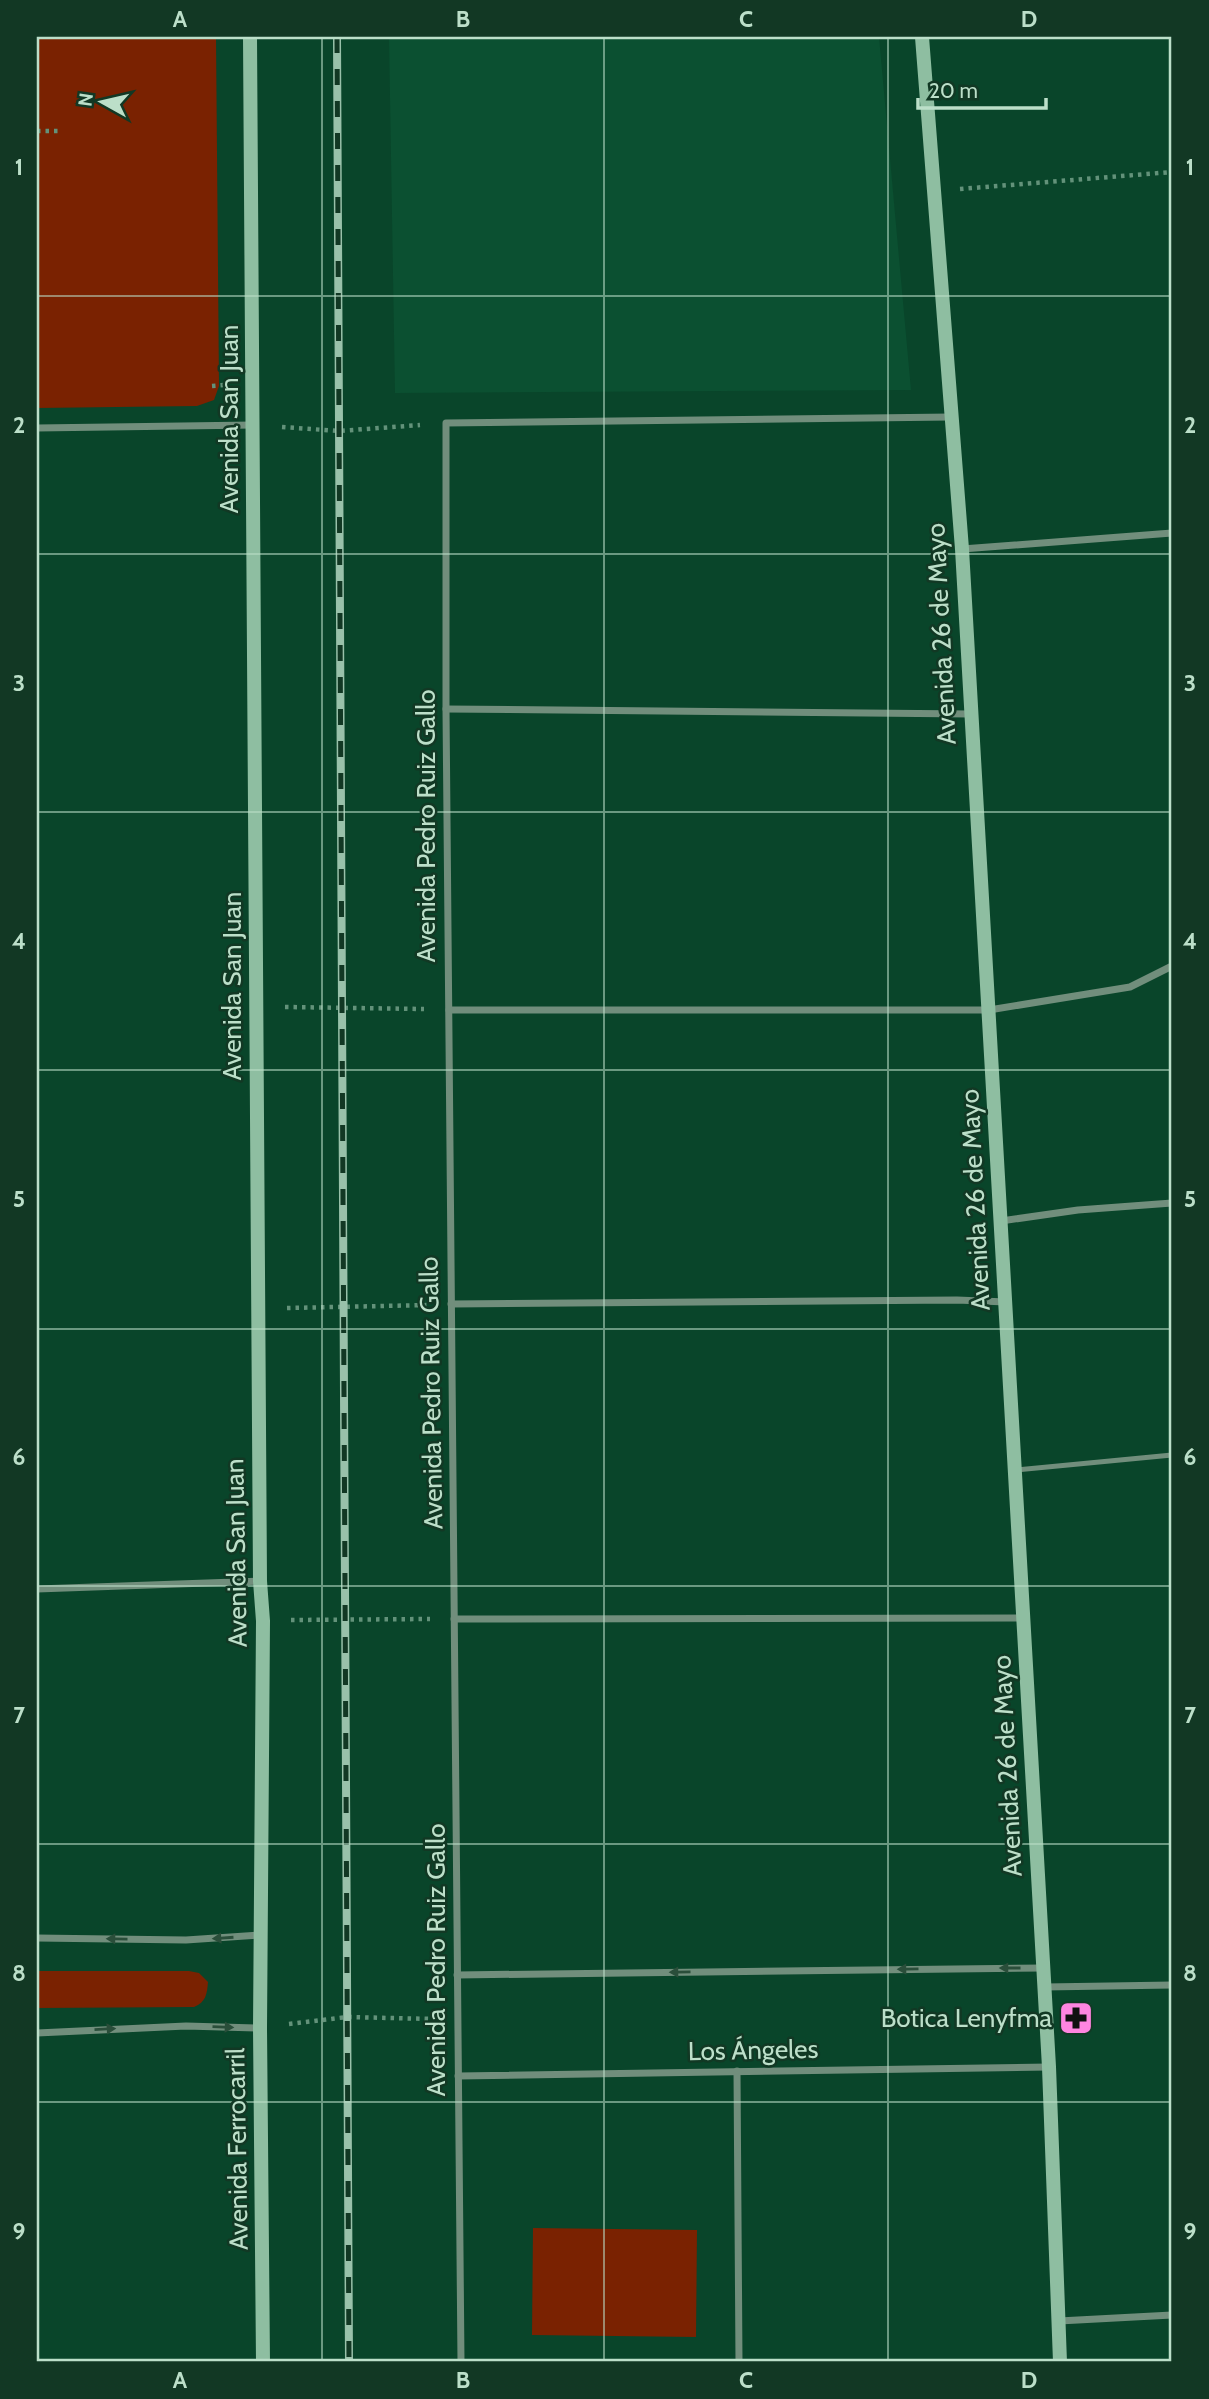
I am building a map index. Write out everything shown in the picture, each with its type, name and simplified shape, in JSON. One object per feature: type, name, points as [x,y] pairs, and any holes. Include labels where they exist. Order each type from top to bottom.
[{"type":"street","name":"Avenida San Juan","points":[[250,37],[260,1581],[263,1621],[261,1935]]},
{"type":"street","name":"Avenida 26 de Mayo","points":[[922,37],[962,549],[1044,1968],[1060,2362]]},
{"type":"street","points":[[446,423],[951,417]]},
{"type":"street","name":"Avenida Pedro Ruiz Gallo","points":[[446,423],[446,709],[461,2362]]},
{"type":"street","points":[[37,428],[254,425]]},
{"type":"street","points":[[962,549],[1172,533]]},
{"type":"street","points":[[446,709],[970,714]]},
{"type":"street","points":[[449,1010],[989,1010],[1130,987],[1172,966]]},
{"type":"street","points":[[1001,1220],[1078,1210],[1172,1203]]},
{"type":"street","points":[[451,1304],[957,1300],[1006,1302]]},
{"type":"street","points":[[37,1589],[260,1581]]},
{"type":"street","points":[[454,1619],[1024,1618]]},
{"type":"street","points":[[37,1938],[186,1940],[261,1935]]},
{"type":"street","name":"Avenida Ferrocarril","points":[[261,1935],[264,2362]]},
{"type":"street","points":[[457,1975],[1044,1968]]},
{"type":"street","points":[[1044,1987],[1172,1985]]},
{"type":"street","points":[[37,2033],[186,2025],[260,2028]]},
{"type":"street","name":"Los Ángeles","points":[[458,2076],[1049,2067]]},
{"type":"street","points":[[737,2071],[739,2362]]},
{"type":"street","points":[[1058,2321],[1172,2315]]},
{"type":"lane","points":[[1015,1470],[1172,1455]]},
{"type":"path","points":[[37,131],[62,131]]},
{"type":"path","points":[[986,187],[1172,172]]},
{"type":"path","points":[[254,425],[339,431],[446,423]]},
{"type":"path","points":[[256,1007],[449,1010]]},
{"type":"path","points":[[258,1308],[451,1304]]},
{"type":"path","points":[[263,1621],[454,1619]]},
{"type":"path","points":[[260,2028],[347,2017],[458,2019]]},
{"type":"shaded area","points":[[37,37],[216,37],[219,386],[214,400],[197,406],[37,408]]},
{"type":"shaded area","points":[[389,37],[879,37],[911,390],[395,393]]},
{"type":"shaded area","points":[[37,1971],[189,1971],[199,1973],[208,1982],[205,1997],[194,2007],[37,2008]]},
{"type":"shaded area","points":[[533,2228],[697,2230],[696,2337],[532,2335]]},
{"type":"railway","points":[[337,37],[349,2362]]},
{"type":"place","name":"Botica Lenyfma","points":[[1076,2018]]}]
